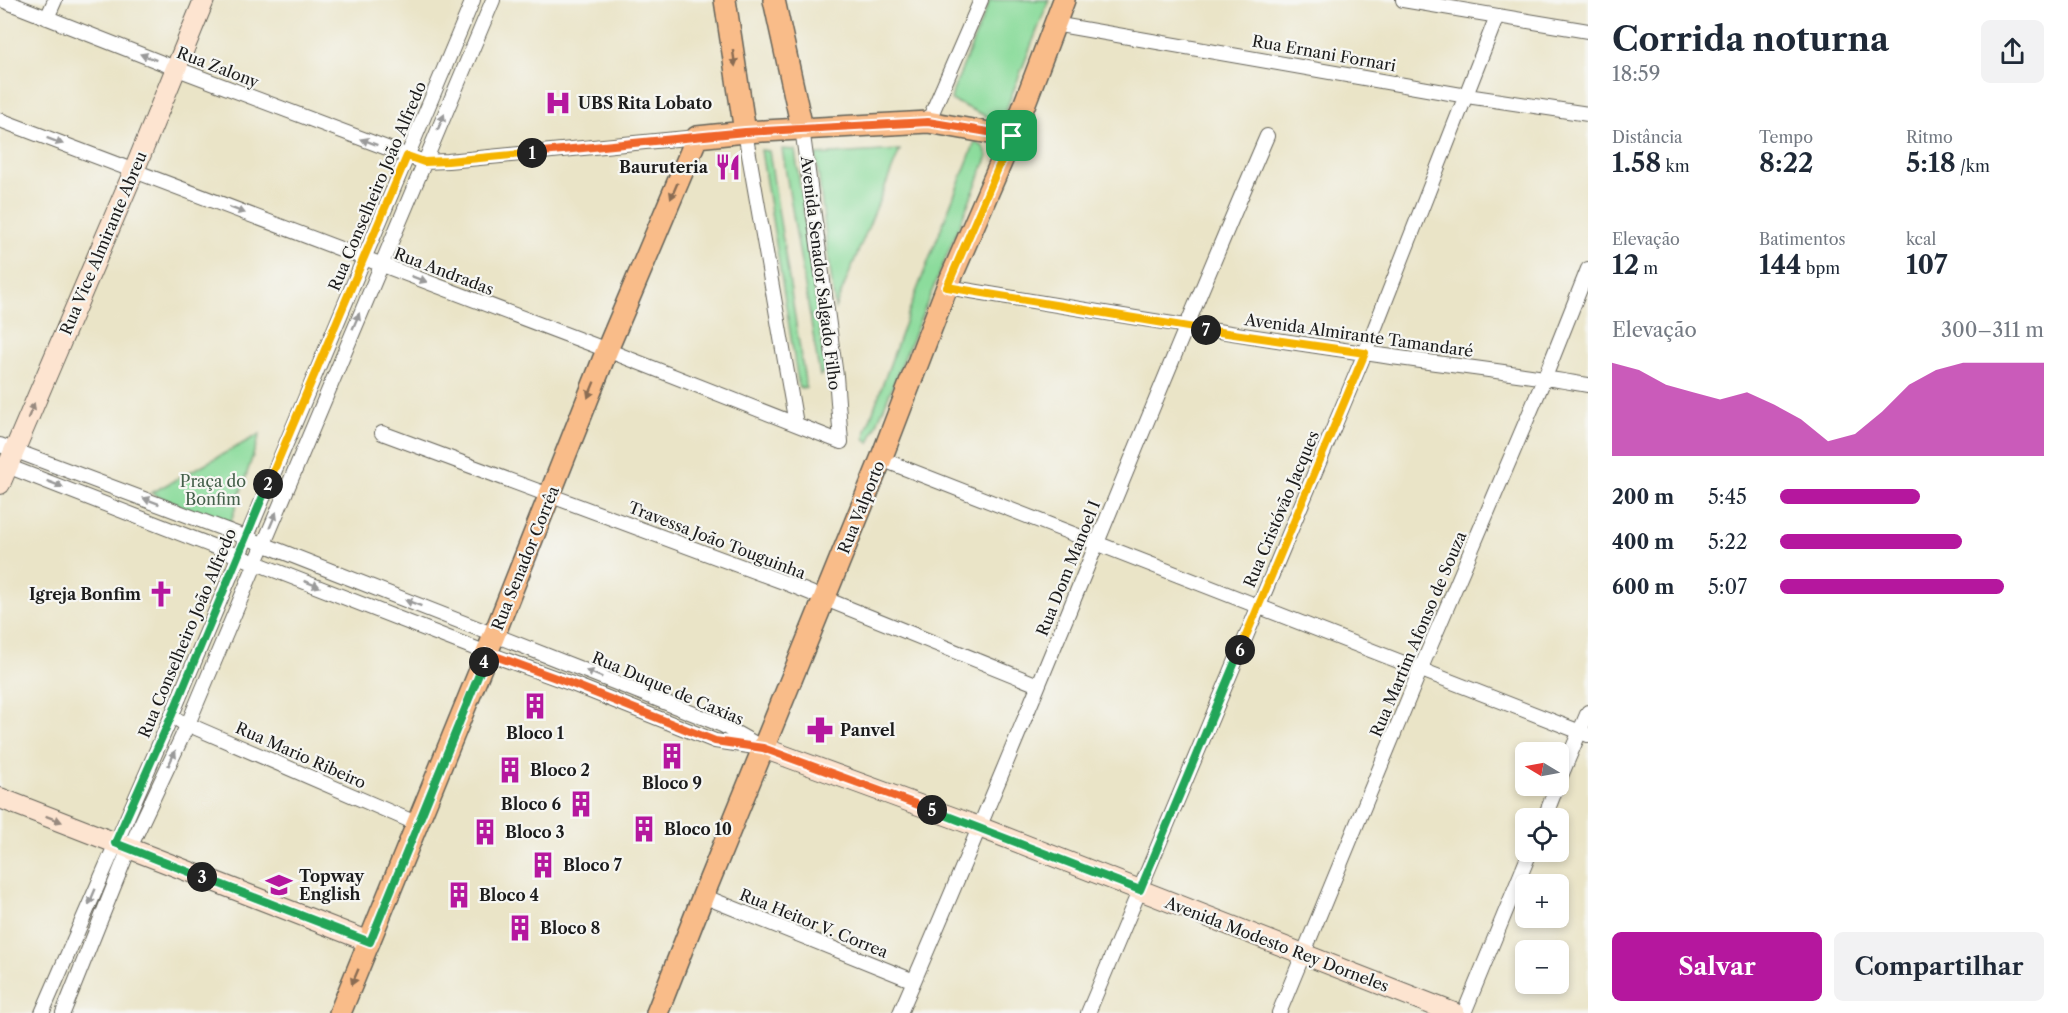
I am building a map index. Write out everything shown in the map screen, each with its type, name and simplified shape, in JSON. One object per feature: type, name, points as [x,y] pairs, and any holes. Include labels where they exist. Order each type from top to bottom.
[{"type":"main road","points":[[725,0],[745,132]]},
{"type":"main road","name":"Avenida Senador Salgado Filho","points":[[774,0],[802,128]]},
{"type":"main road","name":"Rua Valporto","points":[[657,1013],[881,459],[947,287],[1012,136],[1064,0]]},
{"type":"main road","points":[[697,137],[802,128],[928,122],[1012,136]]},
{"type":"main road","name":"Rua Senador Corrêa","points":[[340,1013],[491,644],[607,350],[697,137]]},
{"type":"street","name":"Rua Zalony","points":[[2,0],[424,162]]},
{"type":"street","points":[[47,18],[55,0]]},
{"type":"street","name":"Rua Vice Almirante Abreu","points":[[0,484],[6,456],[134,171],[204,0]]},
{"type":"street","name":"Rua Conselheiro João Alfredo","points":[[63,1013],[80,971],[146,773],[473,0]]},
{"type":"street","name":"Rua Conselheiro João Alfredo","points":[[42,1013],[122,846],[162,780],[188,724],[493,0]]},
{"type":"street","points":[[928,122],[981,0]]},
{"type":"street","points":[[1403,0],[1588,29]]},
{"type":"street","name":"Rua Cristóvão Jacques","points":[[1088,1013],[1365,353],[1467,96],[1490,15],[1486,0]]},
{"type":"street","name":"Rua Ernani Fornari","points":[[1054,24],[1467,96],[1588,114]]},
{"type":"street","points":[[444,67],[462,74]]},
{"type":"street","name":"Rua Andradas","points":[[0,120],[607,350],[841,442]]},
{"type":"street","name":"Avenida Senador Salgado Filho","points":[[802,128],[836,376],[841,442]]},
{"type":"street","points":[[745,132],[796,424]]},
{"type":"street","name":"Rua Dom Manoel I","points":[[900,1013],[980,827],[1185,327],[1267,136]]},
{"type":"street","points":[[424,162],[697,137]]},
{"type":"street","points":[[390,198],[406,205]]},
{"type":"street","name":"Rua Martim Afonso de Souza","points":[[1279,1013],[1588,269]]},
{"type":"street","name":"Avenida Almirante Tamandaré","points":[[947,287],[1185,327],[1588,385]]},
{"type":"street","points":[[329,341],[345,347]]},
{"type":"street","points":[[303,401],[320,408]]},
{"type":"street","name":"Travessa João Touguinha","points":[[382,433],[824,598],[1038,685]]},
{"type":"street","name":"Rua Duque de Caxias","points":[[6,456],[107,484],[385,592],[575,685],[715,741],[763,748]]},
{"type":"street","name":"Rua Duque de Caxias","points":[[6,456],[100,501],[376,610],[491,644],[722,725],[763,748]]},
{"type":"street","points":[[881,459],[1584,733]]},
{"type":"street","points":[[100,501],[107,484]]},
{"type":"street","points":[[333,593],[340,574]]},
{"type":"street","points":[[376,610],[385,592]]},
{"type":"street","points":[[207,631],[224,638]]},
{"type":"street","points":[[1569,762],[1584,733],[1588,712]]},
{"type":"street","name":"Rua Mario Ribeiro","points":[[171,717],[417,824]]},
{"type":"street","name":"Avenida Modesto Rey Dorneles","points":[[763,748],[980,827],[1454,1013]]},
{"type":"street","points":[[146,773],[162,780]]},
{"type":"street","points":[[0,798],[370,942]]},
{"type":"street","points":[[1464,1013],[1526,862]]},
{"type":"street","name":"Rua Heitor V. Correa","points":[[703,896],[914,981]]},
{"type":"street","points":[[64,964],[80,971]]},
{"type":"green space","points":[[990,0],[1049,0],[1003,117],[999,122],[951,100]]},
{"type":"green space","points":[[975,142],[984,147],[988,156],[869,443],[865,438],[866,431],[912,303]]},
{"type":"green space","points":[[782,149],[795,150],[825,370],[820,376]]},
{"type":"green space","points":[[761,150],[769,151],[806,388],[799,388]]},
{"type":"green space","points":[[900,150],[835,308],[816,155]]},
{"type":"green space","name":"Praça do Bonfim","points":[[260,434],[229,527],[151,493]]},
{"type":"place","name":"UBS Rita Lobato","points":[[558,103]]},
{"type":"place","name":"Bauruteria","points":[[728,167]]},
{"type":"place","name":"Igreja Bonfim","points":[[161,594]]},
{"type":"place","name":"Bloco 1","points":[[535,706]]},
{"type":"place","name":"Panvel","points":[[820,730]]},
{"type":"place","name":"Bloco 9","points":[[672,756]]},
{"type":"place","name":"Bloco 2","points":[[510,770]]},
{"type":"place","name":"Bloco 6","points":[[581,804]]},
{"type":"place","name":"Bloco 10","points":[[644,829]]},
{"type":"place","name":"Bloco 3","points":[[485,832]]},
{"type":"place","name":"Bloco 7","points":[[543,865]]},
{"type":"place","name":"Topway English","points":[[279,885]]},
{"type":"place","name":"Bloco 4","points":[[459,895]]},
{"type":"place","name":"Bloco 8","points":[[520,928]]},
{"type":"route","points":[[928,122],[1012,136],[947,287],[1185,327],[1365,353],[1140,890],[980,827],[763,748],[715,741],[575,685],[487,653],[370,942],[115,843],[171,717],[407,156],[424,162],[448,161],[745,132],[928,122]]}]
